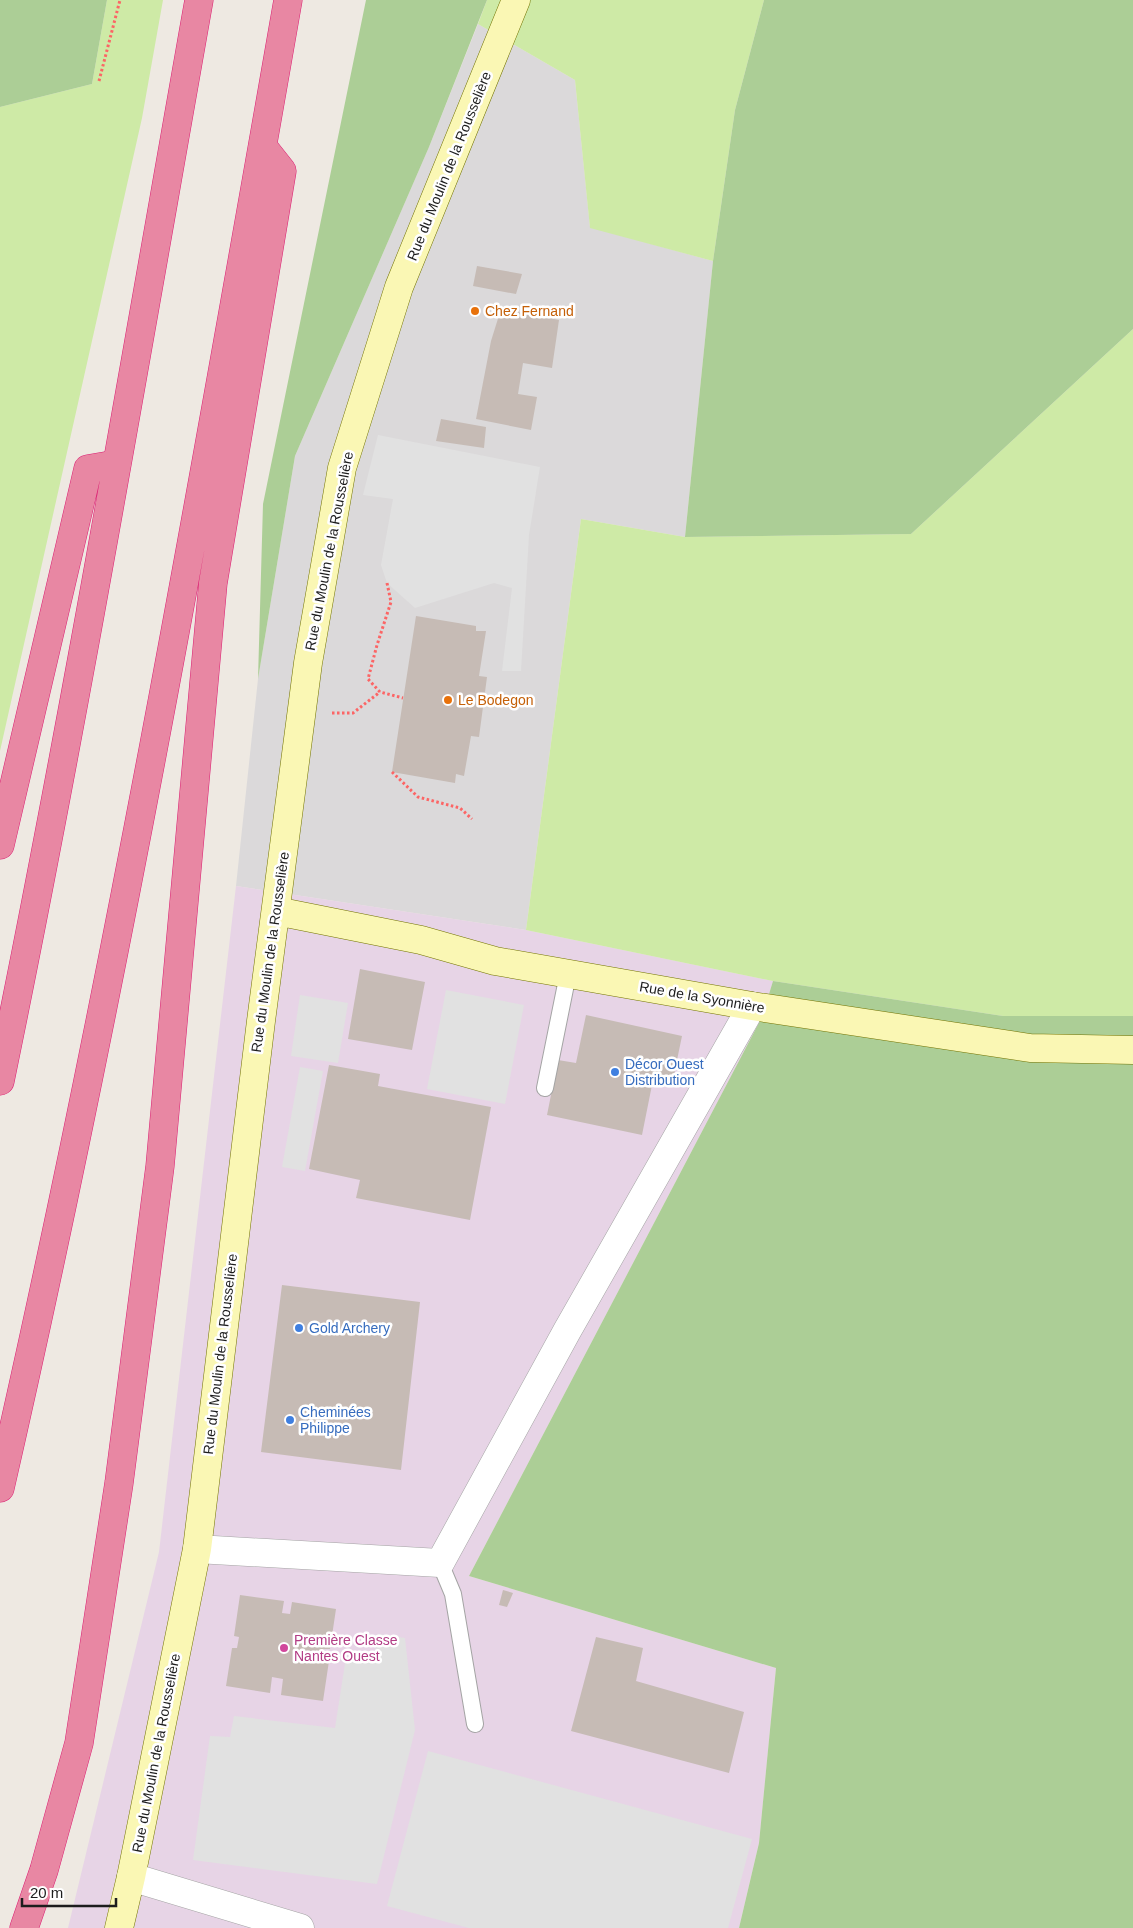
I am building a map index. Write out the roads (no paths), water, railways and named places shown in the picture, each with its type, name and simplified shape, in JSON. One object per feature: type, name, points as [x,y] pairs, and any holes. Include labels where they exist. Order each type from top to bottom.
[{"type":"highway","points":[[0,1081],[68,735],[199,0]]},
{"type":"highway","points":[[0,1488],[54,1244],[147,785],[288,0]]},
{"type":"highway","points":[[24,1928],[44,1870],[79,1743],[119,1483],[160,1166],[213,583],[282,171],[263,147]]},
{"type":"highway","points":[[0,845],[88,469],[117,464]]},
{"type":"street","name":"Rue du Moulin de la Rousselière","points":[[119,1928],[197,1549],[260,1030],[302,711],[310,653],[342,468],[400,287],[516,0]]},
{"type":"street","name":"Rue de la Syonnière","points":[[276,911],[421,940],[495,961],[752,1006],[1030,1048],[1133,1050]]},
{"type":"street","points":[[197,1549],[440,1563],[572,1323],[752,1006]]},
{"type":"street","points":[[131,1877],[300,1928]]},
{"type":"lane","points":[[545,1088],[568,974]]},
{"type":"lane","points":[[440,1563],[453,1594],[475,1724]]},
{"type":"place","name":"Chez Fernand","points":[[475,311]]},
{"type":"place","name":"Le Bodegon","points":[[448,700]]},
{"type":"place","name":"Décor Ouest Distribution","points":[[615,1072]]},
{"type":"place","name":"Gold Archery","points":[[299,1328]]},
{"type":"place","name":"Cheminées Philippe","points":[[290,1420]]},
{"type":"place","name":"Première Classe Nantes Ouest","points":[[284,1648]]}]
